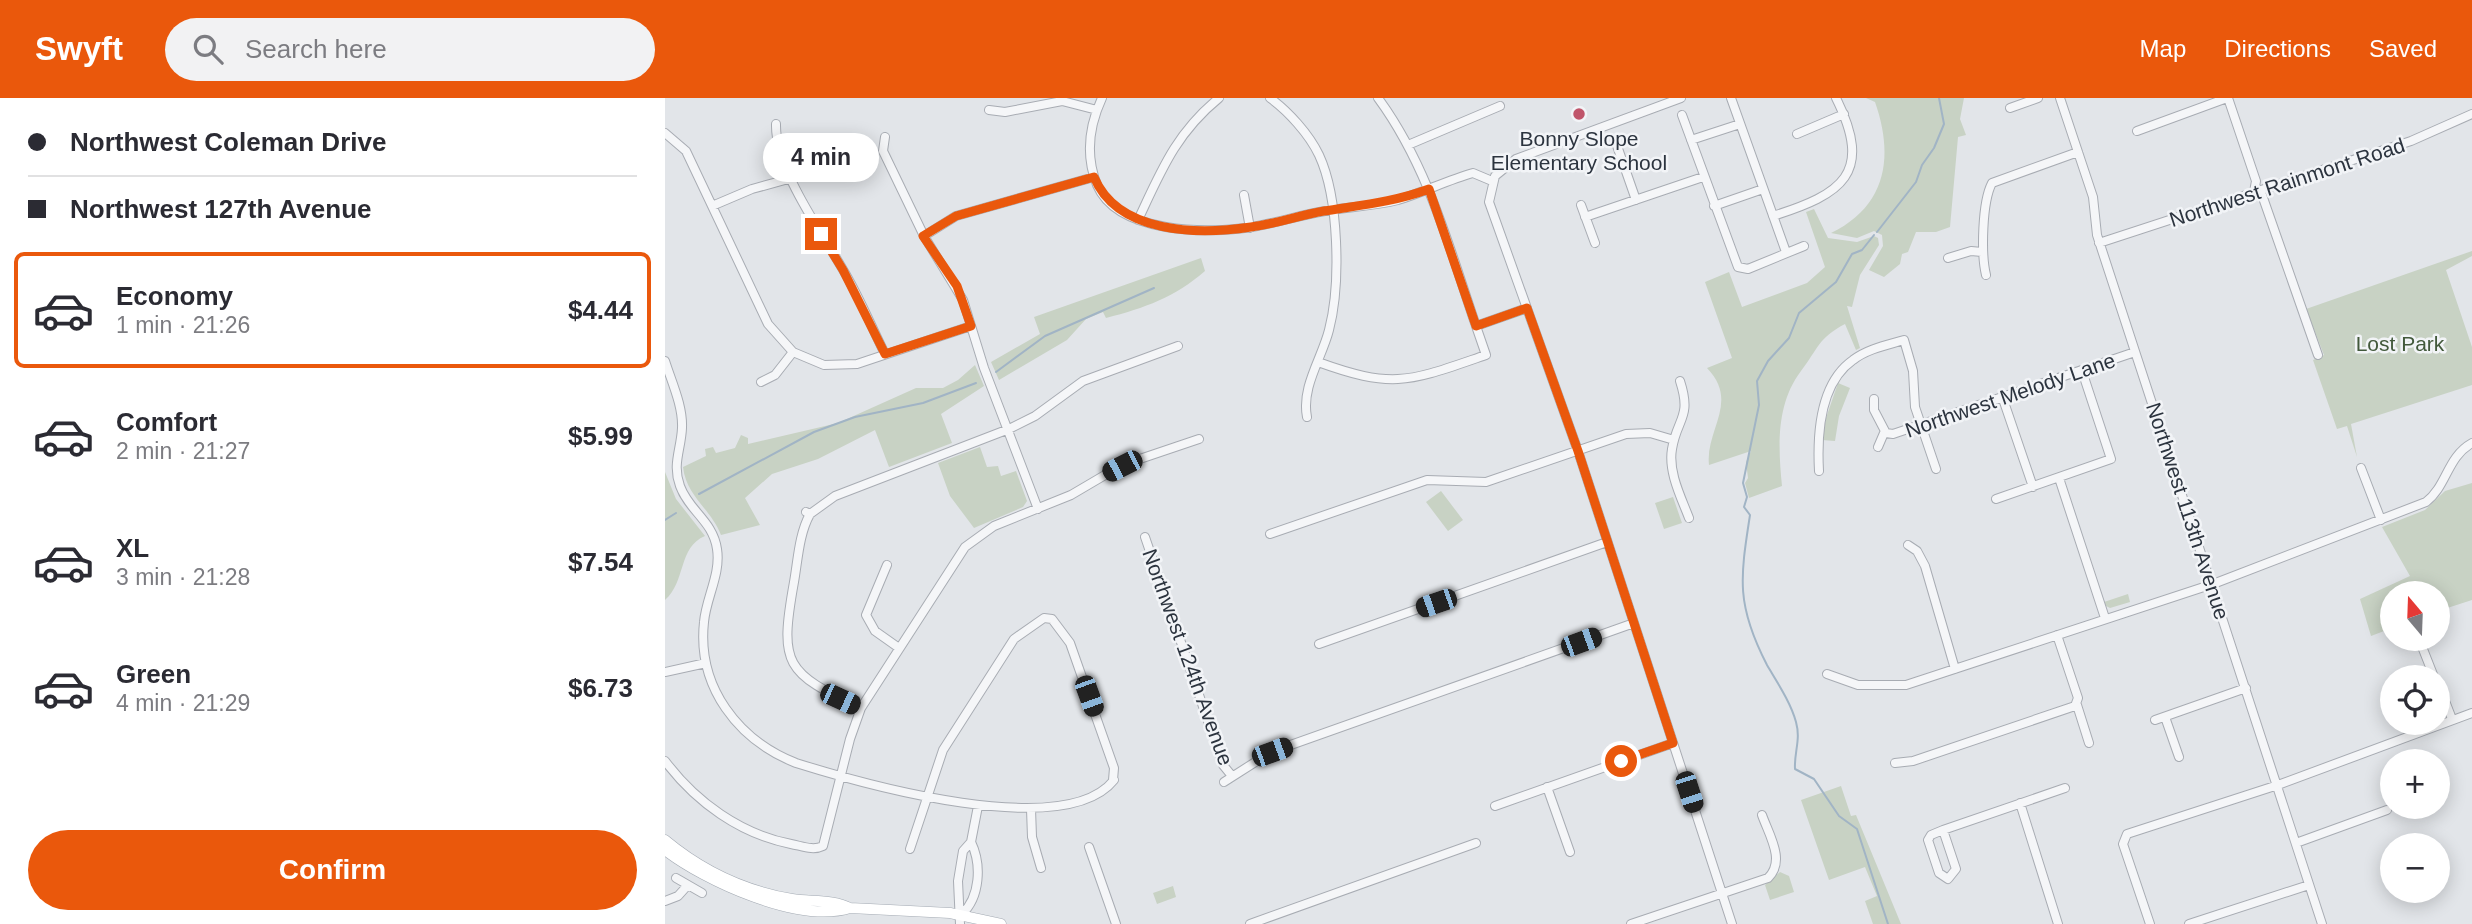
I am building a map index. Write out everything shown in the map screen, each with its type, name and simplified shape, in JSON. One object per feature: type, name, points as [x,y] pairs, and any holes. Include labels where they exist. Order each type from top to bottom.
[{"type":"main road","points":[[665,839],[695,862],[745,886],[782,897],[840,903],[850,908],[1001,924]]},
{"type":"main road","points":[[665,850],[713,882],[760,900],[815,911],[840,912],[850,908]]},
{"type":"street","points":[[1102,98],[1089,142],[1094,177],[1111,205],[1137,220],[1194,230],[1250,228],[1331,210],[1383,203],[1473,173],[1492,181]]},
{"type":"street","points":[[1137,220],[1171,148],[1191,124],[1219,98]]},
{"type":"street","points":[[1270,98],[1300,128],[1318,152],[1325,170],[1331,210],[1336,261],[1335,300],[1329,331],[1304,403],[1307,417]]},
{"type":"street","points":[[1318,362],[1362,378],[1407,380],[1486,355],[1429,189],[1408,145],[1378,98]]},
{"type":"street","points":[[1681,98],[1516,159],[1492,181],[1490,207],[1578,451],[1732,924]]},
{"type":"street","points":[[1731,98],[1786,252]]},
{"type":"street","points":[[1773,216],[1818,202],[1840,184],[1849,166],[1853,145],[1836,98]]},
{"type":"street","points":[[2010,108],[2038,98]]},
{"type":"street","name":"Northwest 113th Avenue","points":[[2060,98],[2094,197],[2099,243],[2279,785],[2322,924]]},
{"type":"street","points":[[2137,131],[2227,98],[2256,181],[2257,192],[2318,355]]},
{"type":"street","points":[[989,110],[1005,112],[1062,101],[1097,110]]},
{"type":"street","points":[[1408,145],[1500,106]]},
{"type":"street","points":[[1797,134],[1844,114]]},
{"type":"street","name":"Northwest Rainmont Road","points":[[2099,243],[2410,141],[2472,114]]},
{"type":"street","points":[[1682,115],[1735,264],[1740,269],[1761,264],[1804,246]]},
{"type":"street","points":[[776,124],[775,140],[792,178],[843,270],[885,354]]},
{"type":"street","points":[[1691,140],[1740,124]]},
{"type":"street","points":[[665,133],[685,151],[768,324],[793,352],[824,365],[843,366],[971,326]]},
{"type":"street","points":[[885,137],[883,151],[923,236],[957,286],[1038,509]]},
{"type":"street","points":[[1615,140],[1636,200]]},
{"type":"street","points":[[1986,275],[1982,252],[1988,193],[1995,180],[2078,152]]},
{"type":"street","points":[[923,236],[956,216],[1094,177]]},
{"type":"street","points":[[1585,217],[1703,177]]},
{"type":"street","points":[[712,206],[752,189],[792,178]]},
{"type":"street","points":[[1714,206],[1763,189]]},
{"type":"street","points":[[1244,195],[1250,228]]},
{"type":"street","points":[[1581,205],[1595,243]]},
{"type":"street","points":[[1948,258],[1971,251],[1982,252]]},
{"type":"street","points":[[1476,326],[1527,308]]},
{"type":"street","points":[[1819,471],[1819,428],[1836,377],[1858,356],[1904,340],[1912,365],[1914,403],[1936,469]]},
{"type":"street","points":[[861,708],[809,682],[799,673],[787,650],[786,626],[801,536],[808,513],[835,495],[1009,429],[1035,416],[1083,381],[1178,346]]},
{"type":"street","points":[[761,382],[775,375],[793,352]]},
{"type":"street","name":"Northwest Melody Lane","points":[[1884,433],[1893,434],[2003,399],[2135,352]]},
{"type":"street","points":[[665,361],[676,394],[682,428],[675,463],[684,495],[711,527],[717,547],[717,568],[703,624],[706,663],[723,707],[754,741],[796,763],[928,796],[978,806],[1031,809],[1091,800],[1102,794],[1113,780],[1114,768],[1070,643],[1049,617],[1023,629],[1014,639],[940,756],[928,796],[910,849]]},
{"type":"street","points":[[1996,499],[2106,463],[2111,455],[2082,371]]},
{"type":"street","points":[[1680,381],[1685,408],[1674,440],[1672,470],[1689,518]]},
{"type":"street","points":[[665,397],[676,394]]},
{"type":"street","name":"Northwest Melody Lane","points":[[1874,399],[1874,410],[1884,433],[1878,447]]},
{"type":"street","points":[[2003,399],[2033,487]]},
{"type":"street","points":[[1270,534],[1427,480],[1486,482],[1631,432],[1650,433],[1674,440]]},
{"type":"street","points":[[665,761],[688,789],[724,816],[780,842],[814,849],[825,842],[861,708],[965,547],[994,526],[1071,495],[1122,466],[1199,439]]},
{"type":"street","points":[[1827,674],[1858,685],[1896,687],[2213,584],[2381,520],[2430,498],[2454,456],[2472,443]]},
{"type":"street","points":[[665,464],[675,463]]},
{"type":"street","points":[[2361,468],[2381,520]]},
{"type":"street","points":[[2059,478],[2105,618]]},
{"type":"street","name":"Northwest 124th Avenue","points":[[1145,537],[1223,765],[1232,776]]},
{"type":"street","points":[[1319,644],[1607,542]]},
{"type":"street","points":[[1907,545],[1917,551],[1925,566],[1955,669]]},
{"type":"street","points":[[887,565],[866,615],[875,631],[899,648]]},
{"type":"street","points":[[1224,782],[1272,752],[1634,623]]},
{"type":"street","points":[[2057,635],[2078,698],[2077,705],[2089,743]]},
{"type":"street","points":[[665,672],[706,663]]},
{"type":"street","points":[[2155,720],[2246,688]]},
{"type":"street","points":[[1895,763],[1913,761],[2077,705]]},
{"type":"street","points":[[2150,924],[2123,837],[2279,785],[2472,713]]},
{"type":"street","points":[[2450,714],[2452,719]]},
{"type":"street","points":[[2165,717],[2179,757]]},
{"type":"street","points":[[1495,806],[1673,743]]},
{"type":"street","points":[[1547,787],[1570,852]]},
{"type":"street","points":[[1943,830],[1956,869],[1952,877],[1944,878],[1939,873],[1928,841],[1931,835],[1943,830],[2065,788]]},
{"type":"street","points":[[2020,803],[2058,924]]},
{"type":"street","points":[[961,919],[957,904],[958,881],[963,851],[971,842],[978,806]]},
{"type":"street","points":[[1031,809],[1032,837],[1041,868]]},
{"type":"street","points":[[2296,843],[2380,813]]},
{"type":"street","points":[[1631,924],[1764,880],[1775,871],[1777,859],[1762,815]]},
{"type":"street","points":[[961,919],[971,905],[977,885],[976,852],[971,842]]},
{"type":"street","points":[[1250,924],[1476,843]]},
{"type":"street","points":[[1089,847],[1116,924]]},
{"type":"street","points":[[676,878],[702,893]]},
{"type":"street","points":[[2189,924],[2309,885]]},
{"type":"street","points":[[665,901],[678,896],[687,886]]},
{"type":"green space","points":[[1866,98],[1964,98],[1960,119],[1966,135],[1958,137],[1950,227],[1936,232],[1916,232],[1908,252],[1902,254],[1900,264],[1884,277],[1869,270],[1883,246],[1882,235],[1874,231],[1857,238],[1831,233],[1850,222],[1864,209],[1875,194],[1881,178],[1884,141],[1881,122],[1875,102]]},
{"type":"green space","points":[[1814,209],[1828,238],[1857,242],[1874,236],[1878,238],[1879,245],[1860,275],[1852,307],[1847,306],[1860,348],[1856,350],[1845,324],[1819,344],[1793,384],[1783,411],[1780,441],[1782,486],[1749,498],[1745,483],[1748,478],[1746,462],[1751,451],[1709,465],[1709,452],[1719,416],[1721,393],[1707,368],[1732,358],[1705,282],[1729,272],[1742,307],[1807,283],[1825,267],[1806,212]]},
{"type":"green space","name":"Lost Park","points":[[2472,251],[2472,256],[2446,270],[2472,347],[2472,385],[2351,424],[2357,457],[2347,426],[2337,429],[2313,360],[2324,355],[2306,309]]},
{"type":"green space","points":[[1201,258],[1205,271],[1182,288],[1134,310],[1106,318],[1103,312],[1086,319],[1067,340],[999,380],[991,362],[1040,334],[1034,317]]},
{"type":"green space","points":[[975,365],[984,386],[941,414],[952,443],[889,467],[875,430],[818,459],[772,474],[745,498],[760,525],[721,535],[685,477],[683,467],[706,456],[705,449],[713,447],[716,453],[735,448],[741,435],[748,438],[748,444],[838,423],[916,388],[943,388],[958,380]]},
{"type":"green space","points":[[1838,383],[1850,388],[1839,416],[1835,441],[1822,440],[1826,418]]},
{"type":"green space","points":[[980,447],[987,467],[998,466],[1001,476],[1016,471],[1027,501],[1023,507],[974,528],[950,496],[938,463]]},
{"type":"green space","points":[[665,472],[676,499],[705,536],[690,548],[672,593],[665,600]]},
{"type":"green space","points":[[2472,483],[2472,600],[2450,607],[2450,581],[2399,581],[2410,576],[2382,527],[2425,510],[2445,491]]},
{"type":"green space","points":[[1441,491],[1463,520],[1448,531],[1426,502]]},
{"type":"green space","points":[[1673,497],[1682,523],[1664,529],[1655,503]]},
{"type":"green space","points":[[2380,590],[2380,633],[2371,636],[2360,599]]},
{"type":"green space","points":[[2128,594],[2130,602],[2110,608],[2104,602]]},
{"type":"green space","points":[[1841,786],[1851,816],[1856,815],[1901,924],[1873,924],[1865,901],[1877,896],[1865,867],[1829,880],[1801,800]]},
{"type":"green space","points":[[1780,872],[1789,876],[1794,892],[1770,900],[1765,885]]},
{"type":"green space","points":[[1173,886],[1176,897],[1157,904],[1153,893]]},
{"type":"waterway","points":[[1877,232],[1916,182],[1922,165],[1934,148],[1944,124],[1939,98]]},
{"type":"waterway","points":[[1874,235],[1862,250],[1852,254],[1836,282],[1799,313],[1789,338],[1768,361],[1757,381],[1759,405],[1743,483],[1747,497],[1744,507],[1750,515],[1744,557],[1743,592],[1745,608],[1757,644],[1794,715],[1798,735],[1795,769],[1814,779],[1839,816],[1857,829],[1888,924]]},
{"type":"waterway","points":[[996,372],[1045,336],[1154,288]]},
{"type":"waterway","points":[[699,494],[814,432],[855,417],[923,403],[976,383]]},
{"type":"waterway","points":[[665,520],[676,513]]},
{"type":"place","name":"Bonny Slope Elementary School","points":[[1579,114]]},
{"type":"route","points":[[821,234],[843,270],[885,354],[971,326],[957,286],[923,236],[940,223],[956,216],[1094,177],[1100,192],[1111,205],[1137,220],[1194,230],[1250,228],[1322,211],[1383,203],[1429,189],[1476,326],[1527,308],[1578,451],[1673,743],[1621,761]]}]
